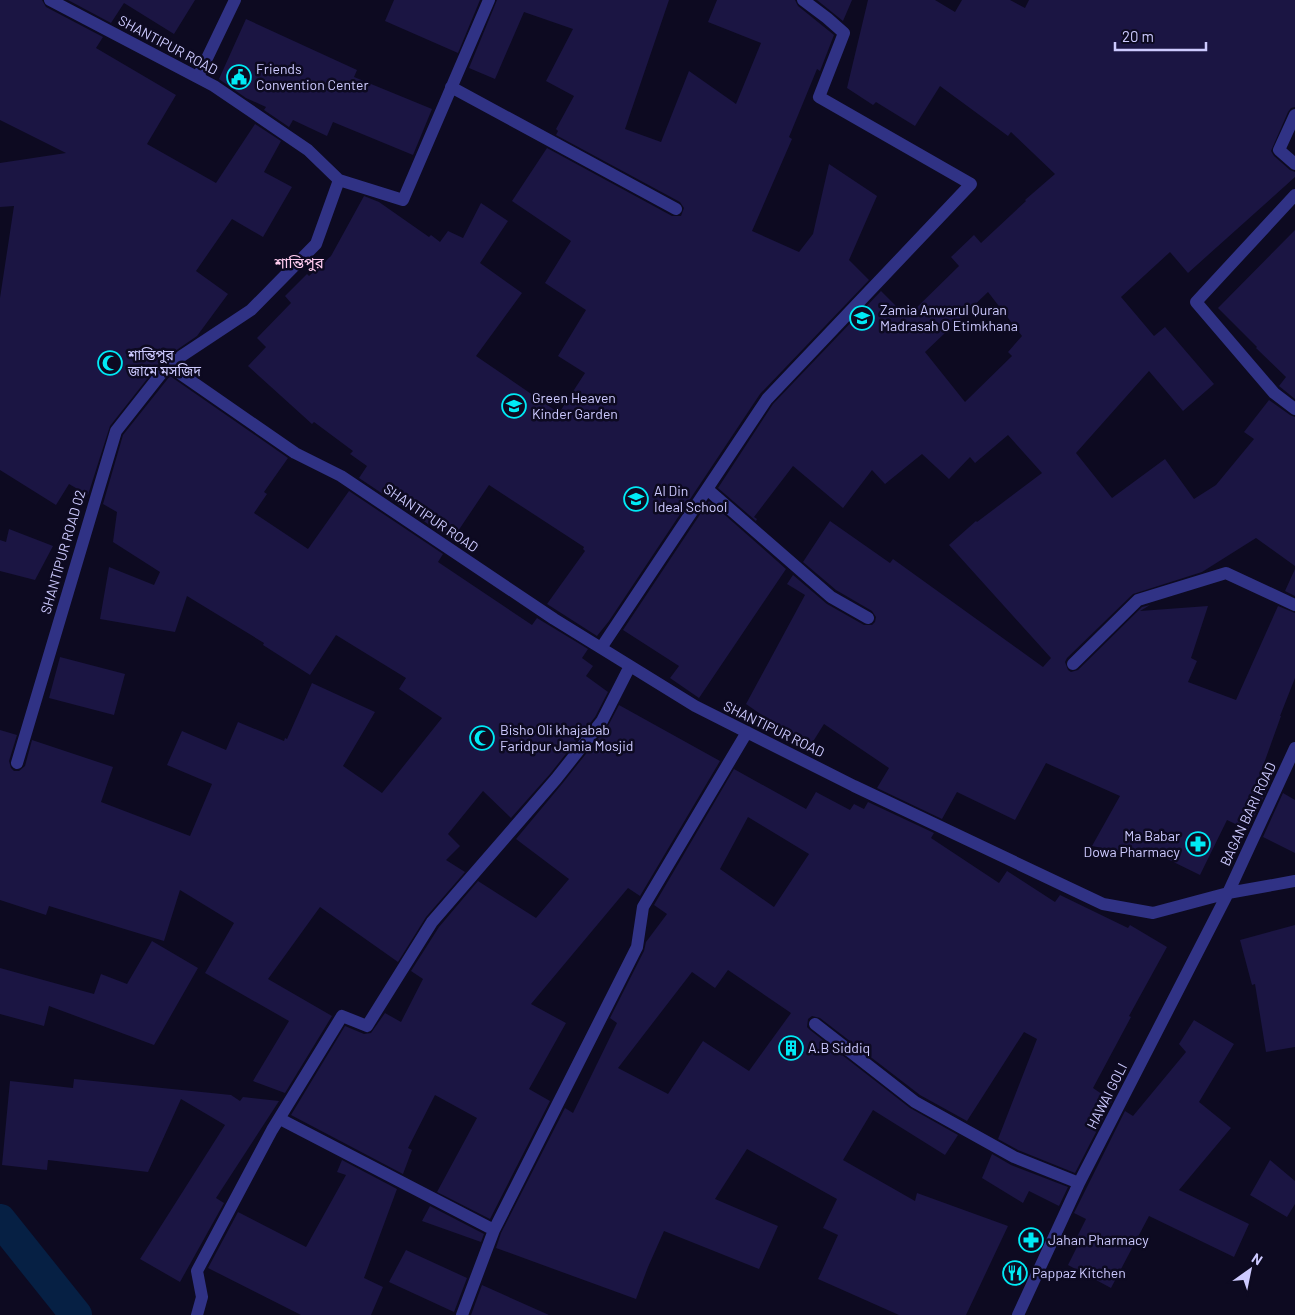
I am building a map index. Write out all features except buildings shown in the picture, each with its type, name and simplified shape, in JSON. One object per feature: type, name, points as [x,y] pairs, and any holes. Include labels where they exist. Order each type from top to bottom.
[{"type":"street","name":"SHANTIPUR ROAD","points":[[50,0],[198,77],[308,150],[339,180]]},
{"type":"street","points":[[198,77],[234,0]]},
{"type":"street","points":[[168,365],[251,310],[316,244],[339,180],[403,200],[489,0]]},
{"type":"street","points":[[601,648],[766,399],[971,184],[819,97],[844,33],[803,0]]},
{"type":"street","points":[[451,88],[676,209]]},
{"type":"street","points":[[1295,115],[1279,150],[1295,164]]},
{"type":"street","points":[[1295,195],[1196,302],[1274,393],[1295,409]]},
{"type":"street","name":"SHANTIPUR ROAD","points":[[168,365],[296,453],[341,476],[554,619],[695,706],[854,786],[1103,904],[1153,913],[1228,894],[1295,881]]},
{"type":"street","name":"SHANTIPUR ROAD 02","points":[[17,763],[116,431],[168,365]]},
{"type":"street","points":[[707,489],[831,597],[868,618]]},
{"type":"street","points":[[1073,664],[1138,600],[1226,572],[1295,605]]},
{"type":"street","points":[[197,1315],[202,1297],[197,1271],[280,1119],[342,1016],[367,1026],[432,922],[556,779],[602,721],[630,666]]},
{"type":"street","points":[[462,1315],[494,1230],[637,947],[643,907],[746,732]]},
{"type":"street","name":"BAGAN BARI ROAD","points":[[1228,894],[1295,748]]},
{"type":"street","name":"HAWAI GOLI","points":[[1018,1315],[1079,1183],[1228,894]]},
{"type":"street","points":[[815,1024],[915,1102],[1014,1157],[1079,1183]]},
{"type":"street","points":[[280,1119],[494,1230]]},
{"type":"waterway","points":[[0,1220],[76,1315]]},
{"type":"place","name":"Friends Convention Center","points":[[239,77]]},
{"type":"place","name":"Zamia Anwarul Quran Madrasah O Etimkhana","points":[[862,318]]},
{"type":"place","name":"শান্তিপুর জামে মসজিদ","points":[[110,363]]},
{"type":"place","name":"Green Heaven Kinder Garden","points":[[514,406]]},
{"type":"place","name":"Al Din Ideal School","points":[[636,499]]},
{"type":"place","name":"Bisho Oli khajabab Faridpur Jamia Mosjid","points":[[482,738]]},
{"type":"place","name":"Ma Babar Dowa Pharmacy","points":[[1198,844]]},
{"type":"place","name":"A.B Siddiq","points":[[791,1048]]},
{"type":"place","name":"Jahan Pharmacy","points":[[1031,1240]]},
{"type":"place","name":"Pappaz Kitchen","points":[[1015,1273]]},
{"type":"district","name":"শান্তিপুর","points":[[299,263]]}]
